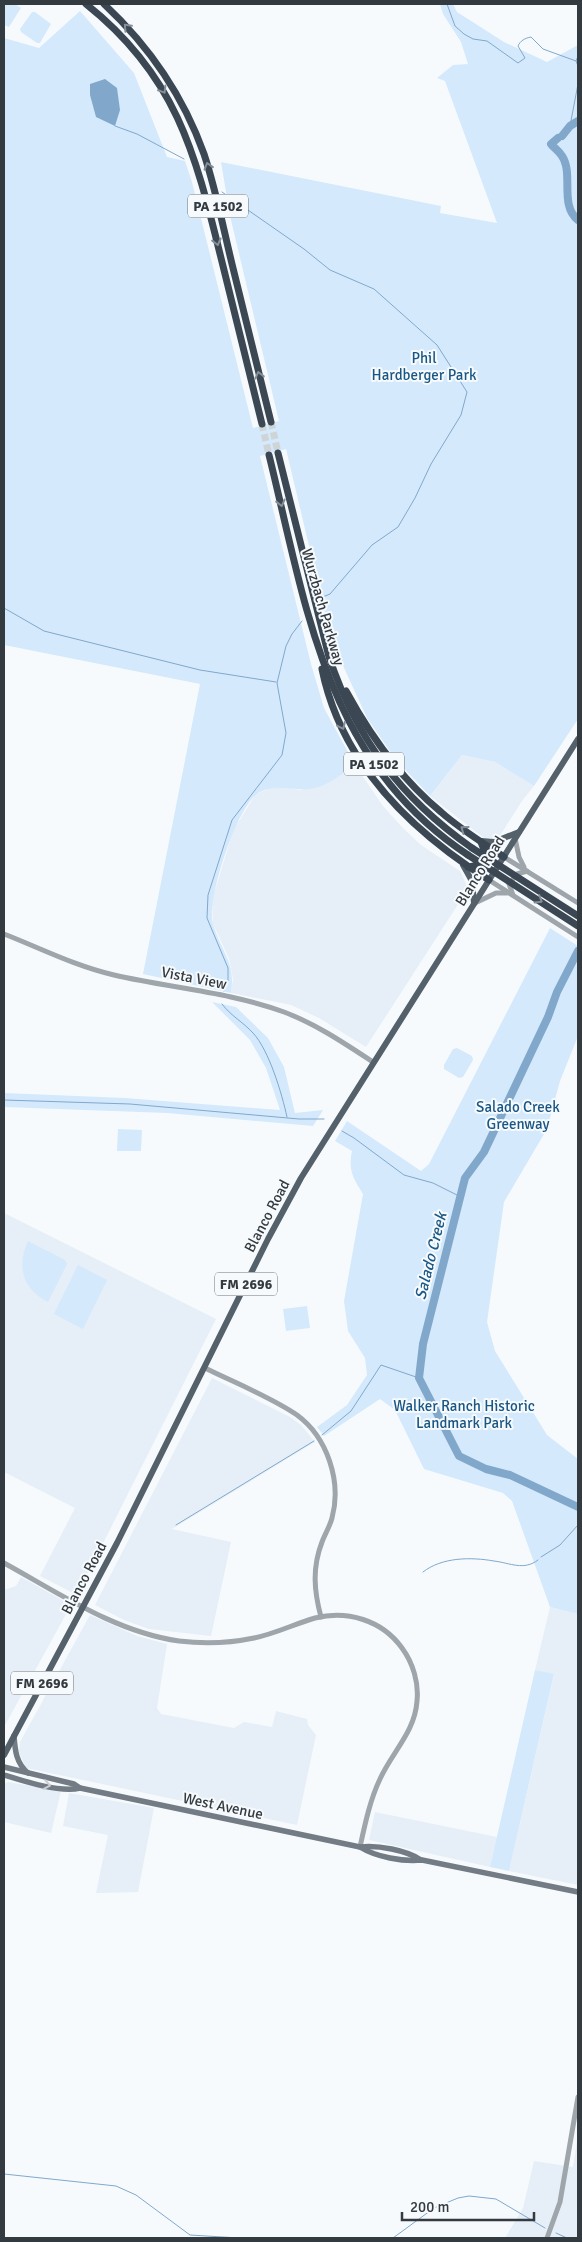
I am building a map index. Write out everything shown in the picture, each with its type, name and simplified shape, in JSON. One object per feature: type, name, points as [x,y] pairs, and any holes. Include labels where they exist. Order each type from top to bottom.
[{"type":"highway","name":"PA 1502","points":[[86,4],[111,25],[143,60],[168,98],[187,137],[206,195],[262,424]]},
{"type":"highway","name":"PA 1502","points":[[104,4],[136,36],[160,66],[179,98],[199,141],[216,199],[271,422]]},
{"type":"highway","name":"Wurzbach Parkway","points":[[278,453],[329,657],[338,685],[370,747],[395,781],[435,820],[472,848],[578,916]]},
{"type":"highway","name":"Wurzbach Parkway","points":[[269,455],[317,647],[337,697],[362,747],[390,785],[423,821],[446,841],[578,926]]},
{"type":"highway","points":[[317,647],[324,679],[333,705],[350,742],[383,793],[417,828],[465,865],[489,880]]},
{"type":"highway","points":[[329,657],[366,726],[402,775],[442,813],[504,857]]},
{"type":"highway","points":[[465,865],[477,865],[483,859],[485,851],[481,841]]},
{"type":"main road","name":"Blanco Road","points":[[4,1755],[84,1607],[301,1178],[578,739]]},
{"type":"main road","points":[[481,841],[494,842],[517,835]]},
{"type":"main road","points":[[465,865],[472,881],[474,903]]},
{"type":"main road","points":[[4,1746],[12,1740],[18,1760],[22,1768],[29,1774]]},
{"type":"main road","name":"West Avenue","points":[[4,1767],[74,1784],[80,1788],[360,1848],[375,1847],[414,1856],[422,1860],[578,1892]]},
{"type":"main road","name":"West Avenue","points":[[4,1775],[72,1790],[80,1788]]},
{"type":"main road","points":[[4,1781],[14,1778]]},
{"type":"street","points":[[517,835],[519,858],[528,871]]},
{"type":"street","points":[[504,857],[578,904]]},
{"type":"street","points":[[510,894],[509,887],[514,876],[528,871]]},
{"type":"street","points":[[489,880],[578,937]]},
{"type":"street","points":[[474,903],[496,894],[510,894]]},
{"type":"street","name":"Vista View","points":[[4,934],[94,970],[172,988],[231,998],[281,1011],[318,1027],[373,1062]]},
{"type":"street","points":[[205,1368],[295,1414],[312,1430],[323,1445],[334,1475],[335,1496],[333,1517],[318,1555],[314,1572],[315,1592],[321,1617]]},
{"type":"street","points":[[4,1563],[119,1624],[141,1632],[186,1642],[228,1642],[254,1638],[321,1617],[351,1616],[367,1621],[382,1629],[395,1640],[412,1666],[417,1684],[417,1701],[412,1726],[377,1785],[360,1848]]},
{"type":"street","points":[[547,2238],[560,2202],[578,2097]]},
{"type":"shaded area","points":[[462,755],[495,762],[534,786],[501,834],[496,838],[484,838],[430,796]]},
{"type":"shaded area","points":[[355,765],[383,806],[403,828],[421,845],[460,871],[466,884],[466,892],[366,1047],[319,1018],[291,1005],[231,993],[233,979],[229,959],[213,924],[212,900],[233,831],[255,795],[272,787],[300,790],[338,776]]},
{"type":"shaded area","points":[[4,1213],[216,1319],[77,1595],[40,1576],[75,1508],[4,1472]]},
{"type":"shaded area","points":[[212,1378],[290,1417],[301,1425],[315,1442],[172,1529],[231,1542],[211,1636],[149,1629],[124,1620],[95,1605]]},
{"type":"shaded area","points":[[21,1577],[71,1605],[4,1727],[4,1590],[16,1586]]},
{"type":"shaded area","points":[[550,1607],[578,1614],[578,1885],[509,1871],[554,1675],[535,1670]]},
{"type":"shaded area","points":[[90,1615],[137,1636],[167,1644],[157,1708],[161,1714],[234,1728],[244,1722],[272,1727],[276,1711],[307,1719],[308,1725],[316,1735],[297,1825],[26,1768],[19,1752],[20,1742]]},
{"type":"shaded area","points":[[8,1782],[61,1791],[51,1833],[4,1822],[4,1784]]},
{"type":"shaded area","points":[[69,1793],[154,1808],[138,1892],[96,1893],[108,1835],[63,1826]]},
{"type":"shaded area","points":[[375,1812],[497,1837],[490,1867],[369,1840]]},
{"type":"shaded area","points":[[578,2134],[578,2238],[505,2238],[523,2208],[534,2161],[573,2167]]},
{"type":"green space","points":[[4,4],[15,4],[21,8],[9,27],[4,25]]},
{"type":"green space","name":"Phil Hardberger Park","points":[[440,4],[453,4],[457,12],[504,42],[547,62],[578,45],[578,719],[534,786],[495,762],[462,755],[430,796],[396,760],[367,718],[340,659],[327,622],[286,449],[260,456],[311,664],[324,708],[355,765],[331,782],[315,788],[271,788],[264,790],[257,794],[249,803],[240,817],[218,877],[212,912],[216,933],[230,965],[231,993],[143,974],[200,684],[4,645],[4,38],[39,48],[80,11],[134,73],[167,157],[185,161],[192,182],[253,428],[279,421],[230,216],[221,162],[441,206],[440,213],[497,223],[445,81],[437,78],[453,65],[468,64],[461,42],[443,14]]},
{"type":"green space","points":[[32,12],[35,12],[51,24],[40,43],[37,43],[21,32],[20,29]]},
{"type":"green space","points":[[550,928],[578,946],[578,1036],[560,1081],[547,1129],[504,1202],[487,1322],[495,1351],[547,1435],[578,1459],[578,1614],[550,1607],[512,1501],[503,1493],[424,1469],[395,1410],[380,1399],[324,1436],[317,1427],[347,1405],[367,1375],[365,1358],[348,1331],[344,1301],[363,1194],[352,1174],[352,1151],[335,1141],[347,1121],[421,1171],[429,1164]]},
{"type":"green space","points":[[212,1002],[236,1007],[268,1038],[284,1067],[295,1113],[323,1110],[313,1126],[167,1113],[4,1107],[4,1093],[125,1098],[280,1110],[266,1068],[250,1040]]},
{"type":"green space","points":[[457,1048],[472,1056],[473,1060],[463,1077],[459,1078],[444,1069],[444,1065],[453,1049]]},
{"type":"green space","points":[[118,1129],[142,1130],[141,1151],[117,1151]]},
{"type":"green space","points":[[28,1241],[65,1260],[67,1264],[48,1302],[33,1291],[24,1276],[22,1268],[24,1250]]},
{"type":"green space","points":[[78,1265],[107,1280],[83,1329],[54,1314]]},
{"type":"green space","points":[[307,1306],[310,1328],[286,1331],[283,1309]]},
{"type":"green space","points":[[535,1670],[554,1674],[509,1871],[490,1867]]},
{"type":"water","points":[[105,79],[117,88],[120,110],[115,126],[96,117],[90,95],[90,84]]},
{"type":"waterway","points":[[447,4],[455,26],[464,34],[473,39],[487,41],[518,63],[525,58],[518,46],[523,40],[531,37],[543,49],[576,61]]},
{"type":"waterway","points":[[578,56],[576,61],[578,66]]},
{"type":"waterway","points":[[570,126],[578,84]]},
{"type":"waterway","name":"Salado Creek","points":[[562,136],[570,126],[578,121]]},
{"type":"waterway","points":[[115,126],[137,134],[184,159]]},
{"type":"waterway","name":"Salado Creek","points":[[558,138],[551,144],[561,154],[565,163],[569,206],[572,214],[578,220]]},
{"type":"waterway","points":[[222,192],[304,249],[330,270],[374,289],[437,345],[467,392],[461,415],[431,464],[415,498],[398,527],[372,545],[330,594],[320,598]]},
{"type":"waterway","points":[[4,608],[44,631],[200,670],[276,682]]},
{"type":"waterway","points":[[224,991],[228,981],[228,968],[207,918],[208,895],[232,820],[282,755],[286,733],[277,683],[286,646],[302,621]]},
{"type":"waterway","name":"Salado Creek","points":[[578,951],[557,992],[548,1017],[484,1152],[465,1178],[423,1344],[419,1378],[459,1456],[486,1469],[510,1475],[578,1507]]},
{"type":"waterway","points":[[222,1004],[259,1041],[278,1085],[287,1117]]},
{"type":"waterway","points":[[4,1100],[130,1104],[299,1119],[324,1119]]},
{"type":"waterway","points":[[342,1131],[404,1175],[433,1183],[459,1196]]},
{"type":"waterway","points":[[322,1435],[351,1411],[381,1365],[419,1378]]},
{"type":"waterway","points":[[176,1525],[314,1441]]},
{"type":"waterway","points":[[541,1557],[560,1545],[578,1525]]},
{"type":"waterway","points":[[423,1572],[439,1563],[457,1559],[485,1560],[522,1566],[538,1560]]},
{"type":"waterway","points":[[4,2174],[116,2186],[136,2195],[190,2235],[239,2238]]},
{"type":"waterway","points":[[393,2238],[434,2208],[458,2198],[469,2196],[496,2199],[545,2228]]},
{"type":"waterway","points":[[556,2233],[567,2238]]},
{"type":"tunnel","points":[[271,422],[278,453]]},
{"type":"tunnel","points":[[262,424],[269,455]]},
{"type":"park label","name":"Salado Creek Greenway","points":[[518,1116]]},
{"type":"park label","name":"Walker Ranch Historic Landmark Park","points":[[464,1414]]}]
